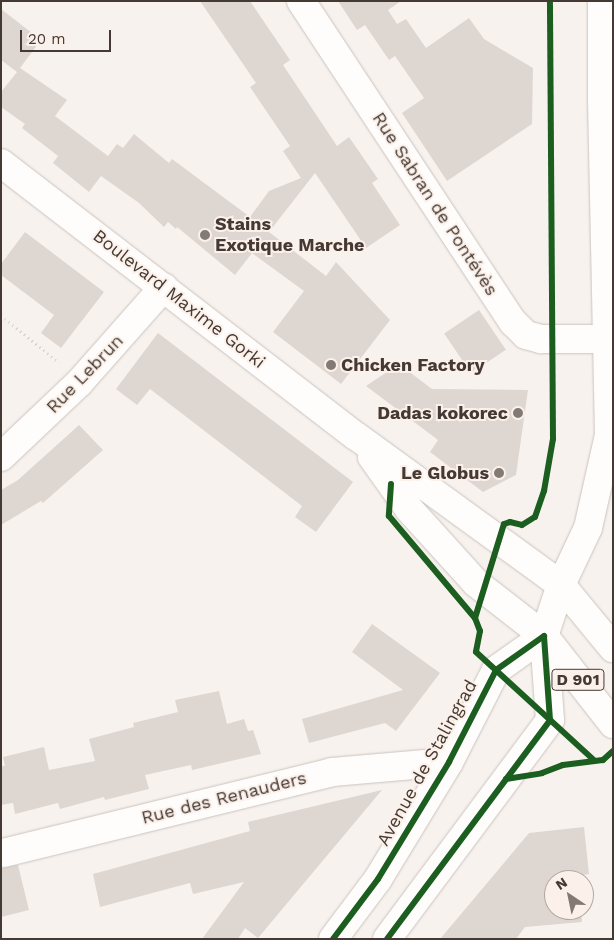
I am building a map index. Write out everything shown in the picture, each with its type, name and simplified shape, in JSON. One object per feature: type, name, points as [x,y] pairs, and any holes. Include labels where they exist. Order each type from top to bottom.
[{"type":"main road","name":"Rue Sabran de Pontévès","points":[[301,1],[513,322],[526,335],[542,339],[608,339]]},
{"type":"main road","points":[[387,939],[550,720],[544,636],[561,585],[588,528],[609,435],[609,210],[602,1]]},
{"type":"main road","name":"Boulevard Maxime Gorki","points":[[1,163],[356,436],[561,585],[613,648]]},
{"type":"main road","name":"Rue Lebrun","points":[[1,457],[78,383],[164,287]]},
{"type":"main road","name":"Boulevard Maxime Gorki","points":[[356,436],[409,509],[476,583],[544,636],[613,724]]},
{"type":"main road","name":"Avenue de Stalingrad","points":[[333,939],[378,879],[449,762],[496,670],[544,636]]},
{"type":"main road","name":"Rue des Renauders","points":[[3,853],[332,772],[449,762]]},
{"type":"path","points":[[1,315],[63,366],[78,383]]},
{"type":"building","points":[[200,1],[250,1],[290,60],[283,65],[337,146],[349,137],[378,179],[372,183],[400,225],[366,248],[315,173],[269,232],[326,276],[336,262],[390,320],[341,384],[273,332],[304,291],[252,253],[235,275],[177,227],[176,229],[168,222],[164,227],[139,203],[101,176],[89,192],[53,163],[58,156],[22,128],[25,124],[1,107],[1,92],[17,72],[1,60],[1,9],[41,40],[20,68],[67,100],[55,116],[108,156],[117,144],[123,148],[134,134],[169,163],[172,159],[250,217],[269,191],[301,178],[283,151],[290,146],[250,87],[256,83]]},
{"type":"building","points":[[338,1],[401,1],[388,10],[397,24],[406,19],[426,48],[469,18],[484,39],[533,68],[532,124],[447,181],[402,113],[424,98],[395,56],[389,60],[365,25],[357,30]]},
{"type":"building","points":[[25,232],[104,292],[61,348],[41,333],[54,315],[1,275],[1,264]]},
{"type":"building","points":[[479,310],[506,350],[471,373],[444,333]]},
{"type":"building","points":[[158,333],[353,482],[316,532],[295,517],[302,506],[150,389],[137,405],[116,389]]},
{"type":"building","points":[[399,364],[432,389],[528,390],[516,475],[483,492],[430,452],[438,440],[366,386]]},
{"type":"building","points":[[79,425],[103,450],[43,503],[41,501],[1,525],[1,490],[18,480]]},
{"type":"building","points":[[372,624],[440,673],[396,731],[385,723],[309,743],[302,719],[403,690],[352,652]]},
{"type":"building","points":[[219,691],[227,724],[244,719],[248,731],[253,730],[261,754],[192,770],[191,765],[145,775],[149,789],[105,800],[104,797],[60,809],[58,803],[15,814],[13,803],[1,805],[1,766],[5,766],[3,757],[44,747],[49,770],[95,761],[89,739],[134,727],[133,723],[178,712],[175,700]]},
{"type":"building","points":[[382,790],[258,938],[245,928],[238,939],[202,939],[244,882],[193,894],[190,883],[100,907],[93,874],[250,831],[248,822]]},
{"type":"building","points":[[584,827],[589,870],[544,870],[544,920],[582,920],[582,922],[525,927],[516,939],[440,939],[529,833]]},
{"type":"building","points":[[18,865],[29,910],[1,917],[1,868]]},
{"type":"cycle path","points":[[475,618],[504,524],[510,522],[522,525],[535,517],[544,491],[553,439],[550,1]]},
{"type":"cycle path","points":[[391,484],[389,516],[475,618],[480,631],[476,652],[594,760]]},
{"type":"cycle path","points":[[333,939],[378,879],[449,762],[496,670],[544,636]]},
{"type":"cycle path","points":[[387,939],[550,720],[544,636]]},
{"type":"cycle path","points":[[506,779],[542,773],[563,765],[603,760],[613,751]]},
{"type":"place","name":"Stains Exotique Marche","points":[[205,235]]},
{"type":"place","name":"Chicken Factory","points":[[331,365]]},
{"type":"place","name":"Dadas kokorec","points":[[518,413]]},
{"type":"place","name":"Le Globus","points":[[499,473]]}]
